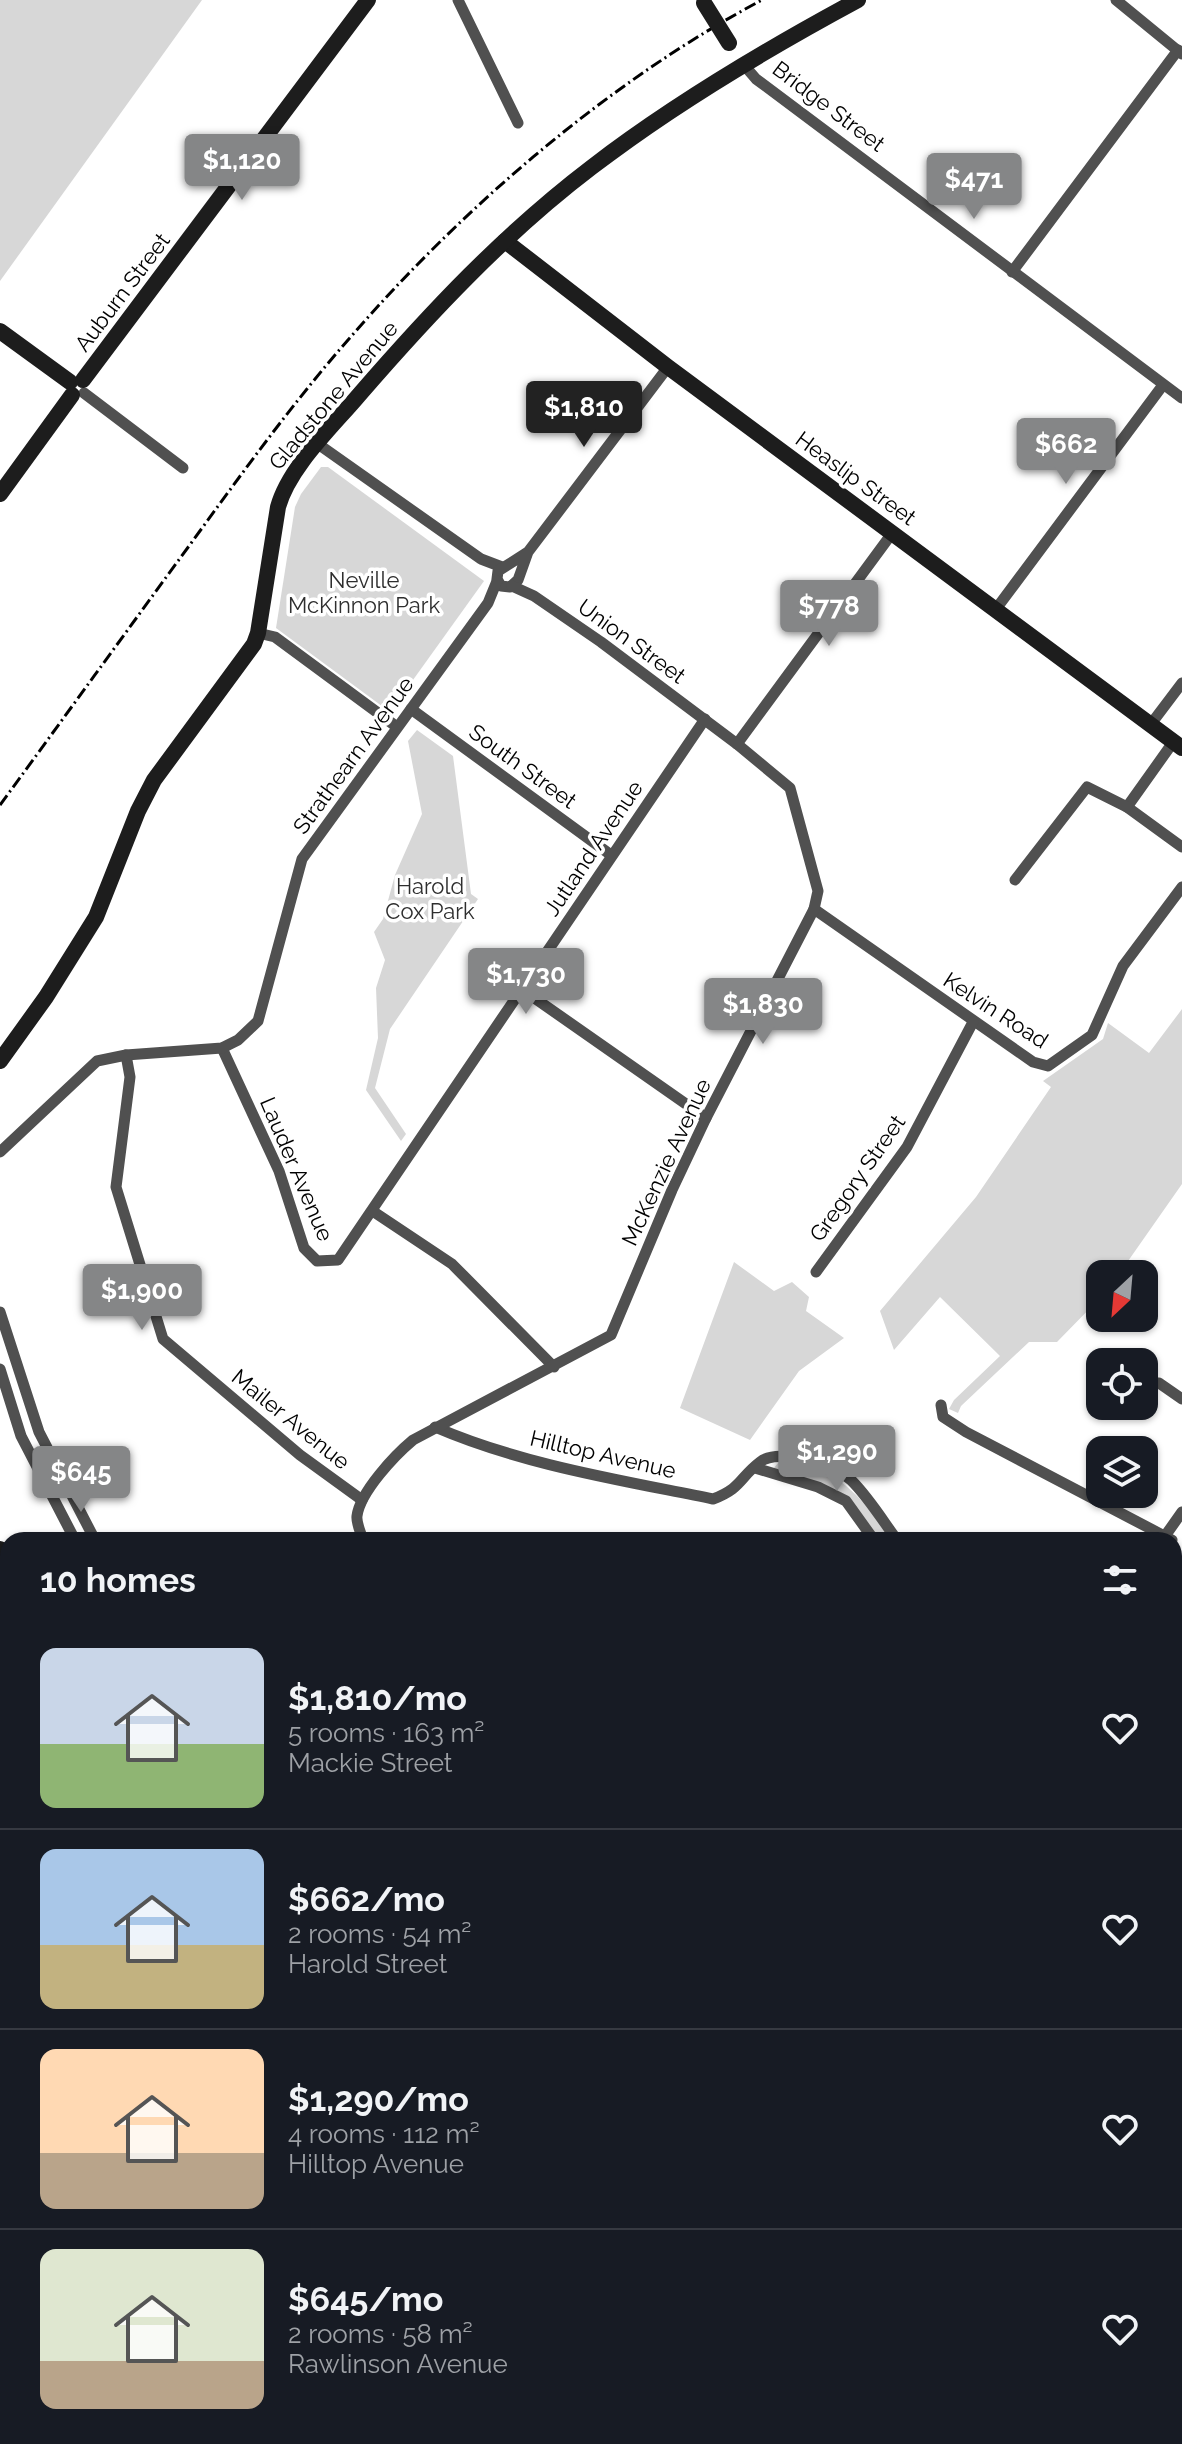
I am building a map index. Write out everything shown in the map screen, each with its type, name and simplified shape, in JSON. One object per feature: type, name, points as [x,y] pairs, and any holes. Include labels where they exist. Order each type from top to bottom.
[{"type":"street","name":"Auburn Street","points":[[0,494],[368,0]]},
{"type":"street","points":[[458,0],[518,123]]},
{"type":"street","name":"Gladstone Avenue","points":[[0,1061],[46,997],[96,917],[145,795],[246,657],[258,633],[280,498],[293,475],[318,444],[422,323],[505,241],[591,168],[744,65],[858,0]]},
{"type":"street","name":"Bridge Street","points":[[703,2],[756,79],[1182,398]]},
{"type":"street","points":[[1012,272],[1180,52],[1121,3]]},
{"type":"street","name":"Heaslip Street","points":[[505,241],[668,367],[1178,744]]},
{"type":"street","points":[[0,331],[183,468]]},
{"type":"street","points":[[507,577],[668,367]]},
{"type":"street","points":[[996,609],[1163,385]]},
{"type":"street","name":"Union Street","points":[[318,444],[705,719]]},
{"type":"street","points":[[737,744],[893,532]]},
{"type":"street","name":"Strathearn Avenue","points":[[222,1048],[238,1040],[258,1021],[302,859],[507,577]]},
{"type":"street","points":[[258,633],[275,637],[397,727]]},
{"type":"street","points":[[1151,724],[1182,683]]},
{"type":"street","name":"South Street","points":[[411,709],[611,855]]},
{"type":"street","name":"McKenzie Avenue","points":[[362,1500],[394,1456],[413,1440],[611,1335],[706,1118],[814,909],[818,891],[790,788],[705,719]]},
{"type":"street","name":"Jutland Avenue","points":[[317,1261],[338,1260],[374,1212],[705,719]]},
{"type":"street","points":[[1127,807],[1178,744]]},
{"type":"street","points":[[1015,880],[1087,787],[1127,807],[1182,847]]},
{"type":"street","name":"Kelvin Road","points":[[814,909],[973,1022],[1033,1062],[1048,1066],[1092,1035],[1123,966],[1182,887]]},
{"type":"street","points":[[523,990],[706,1118]]},
{"type":"street","name":"Gregory Street","points":[[816,1272],[907,1147],[973,1022]]},
{"type":"street","points":[[0,1152],[97,1061],[126,1055],[222,1048]]},
{"type":"street","name":"Lauder Avenue","points":[[222,1048],[279,1171],[304,1248],[317,1261]]},
{"type":"street","name":"Mailer Avenue","points":[[126,1055],[130,1077],[116,1187],[163,1339],[300,1455],[362,1500]]},
{"type":"street","points":[[374,1212],[452,1264],[554,1367]]},
{"type":"street","points":[[0,1312],[39,1432],[91,1532]]},
{"type":"street","points":[[0,1369],[21,1436],[71,1532]]},
{"type":"street","points":[[1159,1383],[1182,1399]]},
{"type":"street","points":[[941,1405],[943,1417],[966,1432],[1157,1532]]},
{"type":"street","name":"Hilltop Avenue","points":[[435,1427],[454,1436],[566,1470],[713,1499],[732,1492],[762,1460],[787,1456],[820,1464],[851,1480],[891,1532]]},
{"type":"street","points":[[755,1468],[818,1487],[846,1501],[868,1532]]},
{"type":"street","points":[[360,1532],[356,1518],[362,1500]]},
{"type":"street","points":[[1173,1532],[1182,1512]]},
{"type":"green space","points":[[0,0],[202,0],[0,281]]},
{"type":"green space","name":"Neville McKinnon Park","points":[[321,467],[328,467],[484,581],[390,712],[276,628],[295,507]]},
{"type":"green space","name":"Harold Cox Park","points":[[417,730],[453,756],[471,894],[478,899],[390,1029],[375,1088],[406,1134],[401,1141],[366,1090],[378,1038],[376,988],[385,960],[374,932],[383,919],[395,875],[422,814],[408,741]]},
{"type":"green space","points":[[1182,1009],[1182,1184],[1129,1260],[1086,1260],[1086,1312],[1057,1342],[1029,1342],[961,1406],[958,1413],[949,1409],[954,1400],[1000,1356],[940,1297],[894,1350],[880,1311],[976,1197],[1051,1087],[1043,1081],[1103,1039],[1108,1023],[1149,1053]]},
{"type":"green space","points":[[734,1262],[774,1291],[792,1282],[809,1297],[806,1311],[844,1338],[799,1371],[750,1440],[680,1408]]},
{"type":"green space","points":[[779,1462],[799,1464],[832,1476],[858,1497],[888,1532],[874,1532],[849,1497],[824,1484],[773,1469]]},
{"type":"railway","points":[[0,805],[266,441],[392,291],[488,196],[540,151],[649,69],[762,0]]}]
